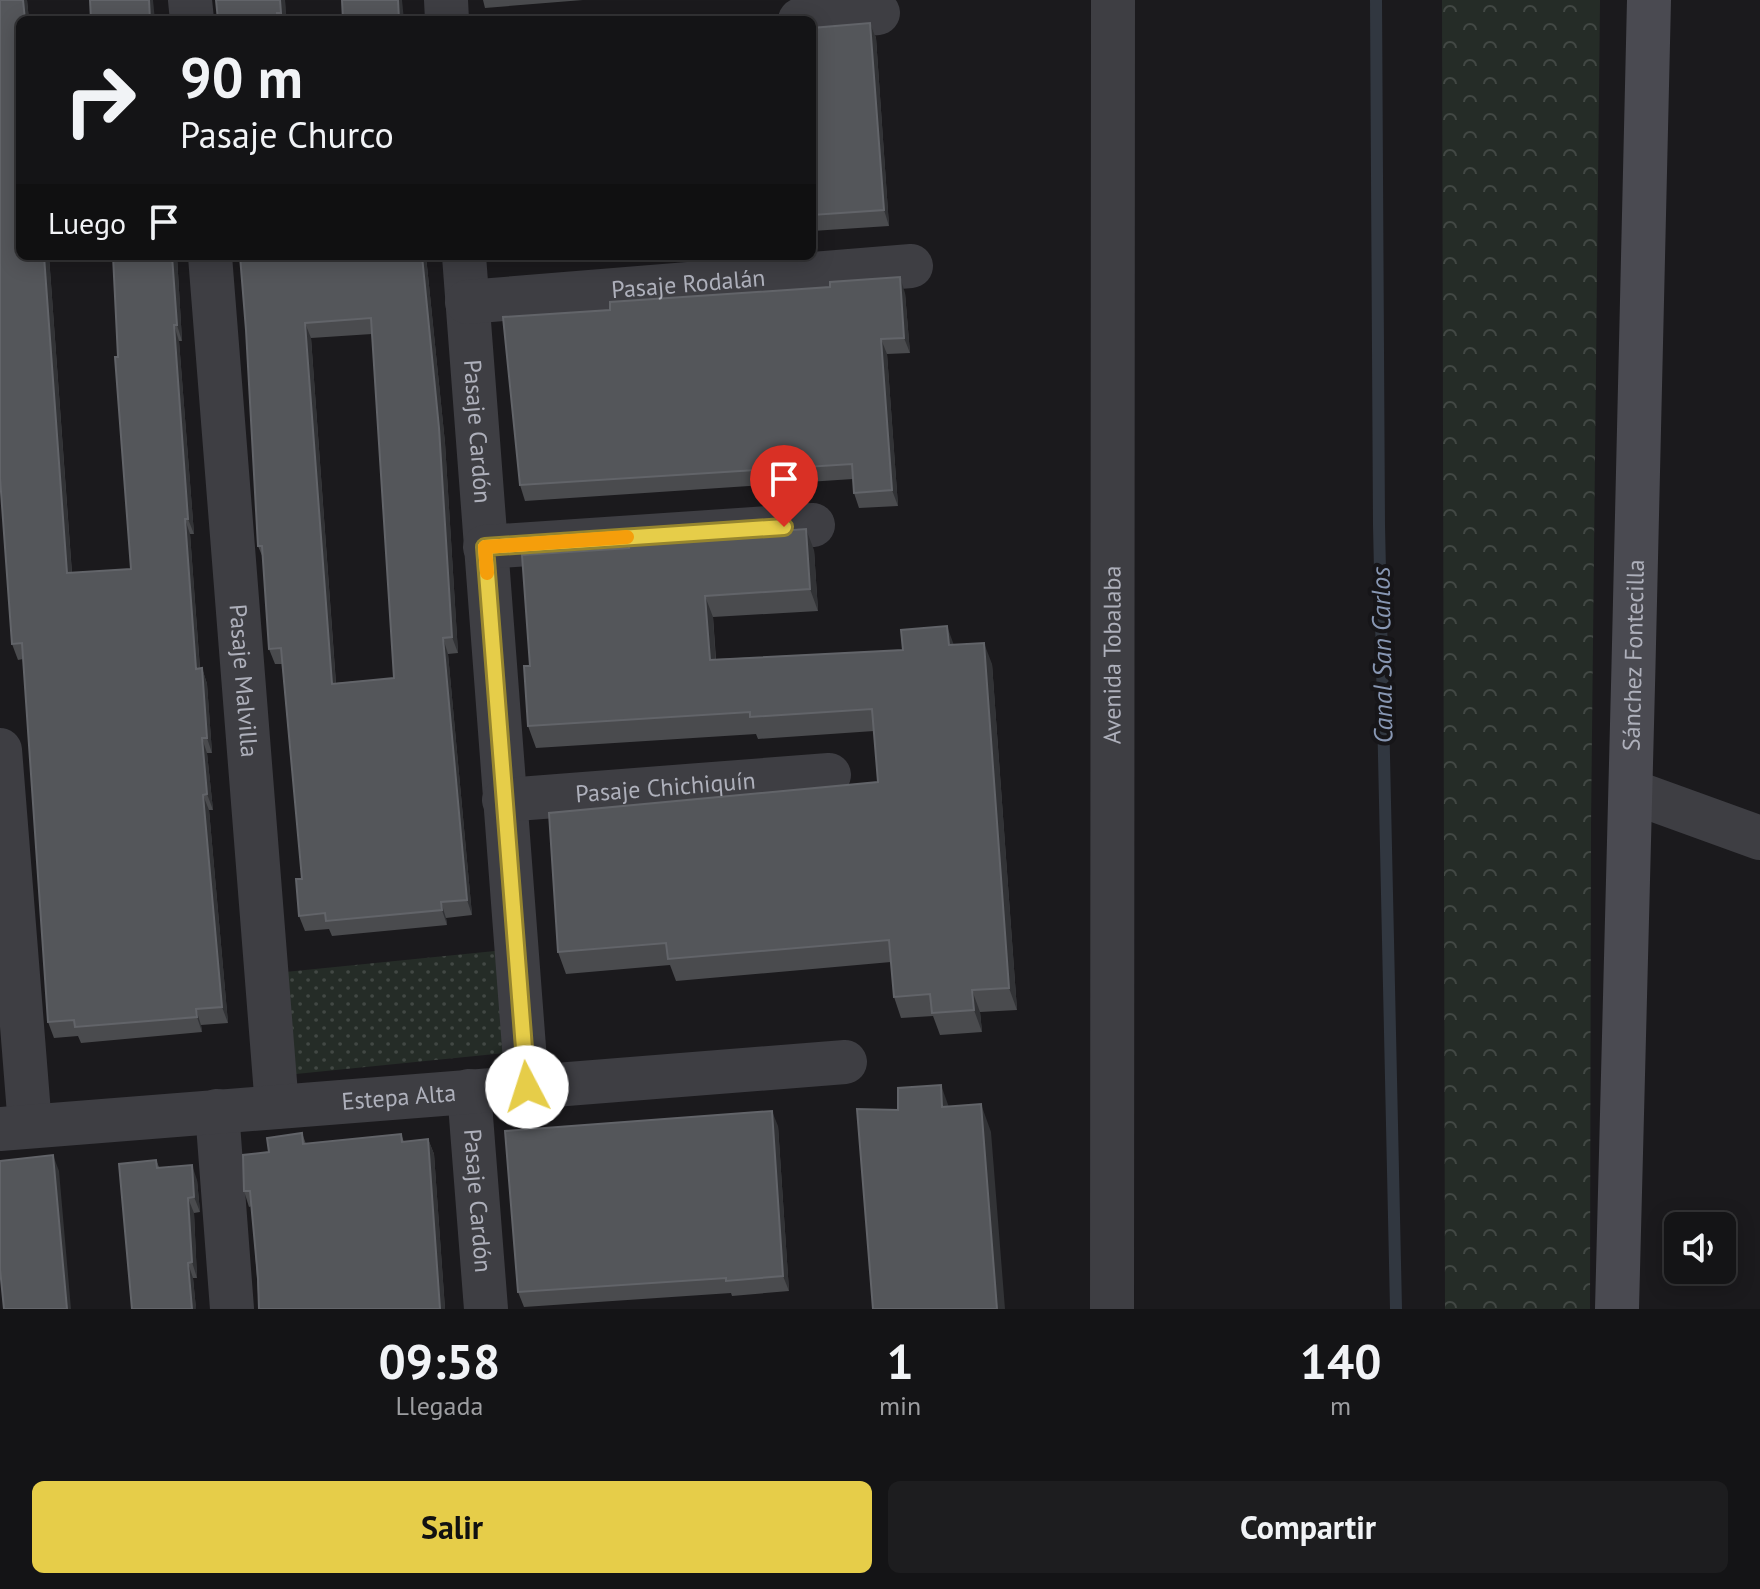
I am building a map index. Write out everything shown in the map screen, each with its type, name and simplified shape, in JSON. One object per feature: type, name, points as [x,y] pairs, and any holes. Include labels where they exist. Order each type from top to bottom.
[{"type":"street","name":"Avenida Tobalaba","points":[[1112,1309],[1113,0]]},
{"type":"street","name":"Sánchez Fontecilla","points":[[1617,1309],[1633,792],[1633,634],[1649,0]]},
{"type":"street","points":[[816,19],[878,13]]},
{"type":"street","name":"Pasaje Malvilla","points":[[210,260],[277,1107]]},
{"type":"street","name":"Pasaje Cardón","points":[[464,260],[527,1087]]},
{"type":"street","name":"Pasaje Rodalán","points":[[467,302],[911,266]]},
{"type":"street","points":[[485,547],[813,525]]},
{"type":"street","points":[[0,750],[15,1127]]},
{"type":"street","name":"Pasaje Chichiquín","points":[[504,800],[829,775]]},
{"type":"street","points":[[1633,792],[1760,838]]},
{"type":"street","name":"Estepa Alta","points":[[15,1127],[845,1062]]},
{"type":"street","name":"Pasaje Cardón","points":[[469,1091],[486,1309]]},
{"type":"street","points":[[217,1111],[232,1309]]},
{"type":"green space","points":[[1442,0],[1600,0],[1591,826],[1590,1309],[1445,1309]]},
{"type":"green space","points":[[495,951],[505,1053],[296,1074],[285,972]]},
{"type":"building","points":[[0,0],[23,0],[25,16],[16,16],[16,260],[44,260],[67,573],[131,569],[115,357],[118,357],[113,260],[172,260],[188,519],[185,519],[196,669],[202,668],[207,738],[202,738],[207,794],[203,795],[222,1007],[196,1009],[197,1017],[75,1027],[74,1020],[48,1022],[22,643],[12,644],[0,478]]},
{"type":"building","points":[[90,0],[149,0],[150,16],[91,16]]},
{"type":"building","points":[[216,0],[280,0],[281,13],[277,16],[218,16]]},
{"type":"building","points":[[342,0],[398,0],[399,16],[343,16]]},
{"type":"building","points":[[870,23],[884,210],[816,215],[816,28]]},
{"type":"building","points":[[240,260],[422,260],[439,428],[452,637],[443,638],[467,900],[441,902],[442,910],[326,921],[325,913],[299,916],[296,879],[302,879],[281,648],[269,649],[262,546],[258,546]],"holes":[[[371,318],[394,678],[332,684],[305,323]]]},
{"type":"building","points":[[900,277],[904,338],[881,339],[892,490],[854,493],[852,464],[520,485],[503,317],[610,310],[610,302],[830,287],[830,282]]},
{"type":"building","points":[[806,529],[810,589],[705,596],[710,660],[903,650],[901,630],[947,626],[949,645],[984,643],[1009,988],[972,990],[974,1010],[932,1013],[930,994],[894,997],[889,940],[668,959],[666,943],[558,952],[549,813],[878,782],[872,709],[750,717],[750,712],[528,726],[524,666],[530,666],[522,555],[629,548],[628,542]]},
{"type":"building","points":[[941,1085],[942,1107],[981,1104],[997,1309],[873,1309],[857,1109],[898,1110],[898,1088]]},
{"type":"building","points":[[772,1111],[783,1276],[518,1292],[505,1131]]},
{"type":"building","points":[[302,1133],[303,1144],[401,1134],[402,1142],[428,1139],[440,1309],[259,1309],[250,1191],[244,1191],[243,1155],[269,1152],[267,1138]]},
{"type":"building","points":[[53,1155],[67,1309],[4,1309],[0,1269],[0,1161]]},
{"type":"building","points":[[156,1160],[157,1168],[192,1165],[194,1197],[188,1198],[192,1262],[188,1263],[192,1309],[132,1309],[119,1164]]},
{"type":"waterway","name":"Canal San Carlos","points":[[1376,0],[1379,525],[1396,1309]]},
{"type":"slow traffic","points":[[487,573],[485,547],[627,537]]},
{"type":"route","points":[[527,1087],[485,547],[784,527]]}]
